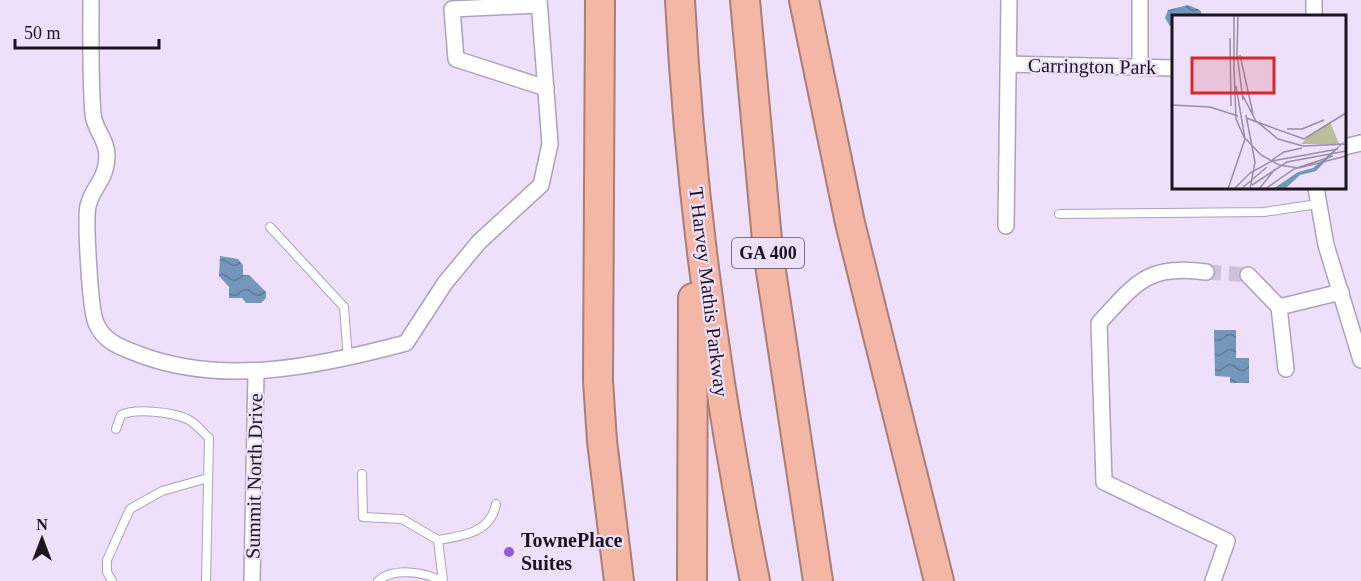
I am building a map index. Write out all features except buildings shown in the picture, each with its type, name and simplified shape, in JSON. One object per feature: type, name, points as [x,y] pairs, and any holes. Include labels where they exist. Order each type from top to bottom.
[{"type":"highway","points":[[600,0],[598,381],[602,441],[618,581]]},
{"type":"highway","name":"T Harvey Mathis Parkway","points":[[680,0],[694,173],[711,324],[735,475],[755,581]]},
{"type":"highway","name":"GA 400","points":[[746,0],[768,251],[818,581]]},
{"type":"highway","points":[[804,0],[847,212],[939,581]]},
{"type":"highway","points":[[692,581],[694,173]]},
{"type":"highway","points":[[806,504],[829,581]]},
{"type":"street","name":"Summit North Drive","points":[[91,0],[93,117],[107,146],[106,172],[88,206],[90,302],[96,324],[110,343],[158,362],[194,368],[256,372],[348,358],[406,343],[444,283],[479,242],[541,185],[550,144],[539,3]]},
{"type":"street","points":[[1006,226],[1010,64],[1009,0]]},
{"type":"street","points":[[1140,0],[1140,67]]},
{"type":"street","points":[[539,3],[452,9],[456,59],[546,88]]},
{"type":"street","name":"Carrington Park","points":[[1010,64],[1172,68]]},
{"type":"street","points":[[1346,147],[1361,143]]},
{"type":"street","points":[[1316,189],[1341,292],[1361,360]]},
{"type":"street","points":[[1206,272],[1179,268],[1156,273],[1136,283],[1099,323],[1104,482],[1227,541],[1213,581]]},
{"type":"street","points":[[1248,275],[1280,307],[1286,369]]},
{"type":"street","points":[[1280,307],[1341,292]]},
{"type":"street","name":"Summit North Drive","points":[[252,581],[256,372]]},
{"type":"lane","points":[[1059,214],[1264,212],[1318,204]]},
{"type":"lane","points":[[270,227],[344,307],[348,358]]},
{"type":"lane","points":[[116,429],[121,415],[129,411],[147,411],[188,419],[209,438],[206,581]]},
{"type":"lane","points":[[362,474],[363,517],[402,519],[438,540],[478,531],[494,516],[496,504]]},
{"type":"lane","points":[[112,581],[107,572],[107,560],[130,509],[162,491],[208,478]]},
{"type":"lane","points":[[438,540],[442,581]]},
{"type":"lane","points":[[378,581],[391,574],[406,573],[429,574],[442,581]]},
{"type":"water","points":[[1188,5],[1200,10],[1202,15],[1172,15],[1172,27],[1165,18],[1168,10]]},
{"type":"water","points":[[220,256],[238,259],[243,265],[243,275],[249,275],[266,292],[266,298],[261,303],[246,303],[242,298],[229,298],[229,287],[219,276]]},
{"type":"water","points":[[1214,330],[1236,330],[1236,358],[1249,358],[1249,383],[1230,383],[1230,377],[1215,376]]},
{"type":"tunnel","points":[[1206,272],[1248,275]]},
{"type":"place","name":"TownePlace Suites","points":[[509,552]]}]
